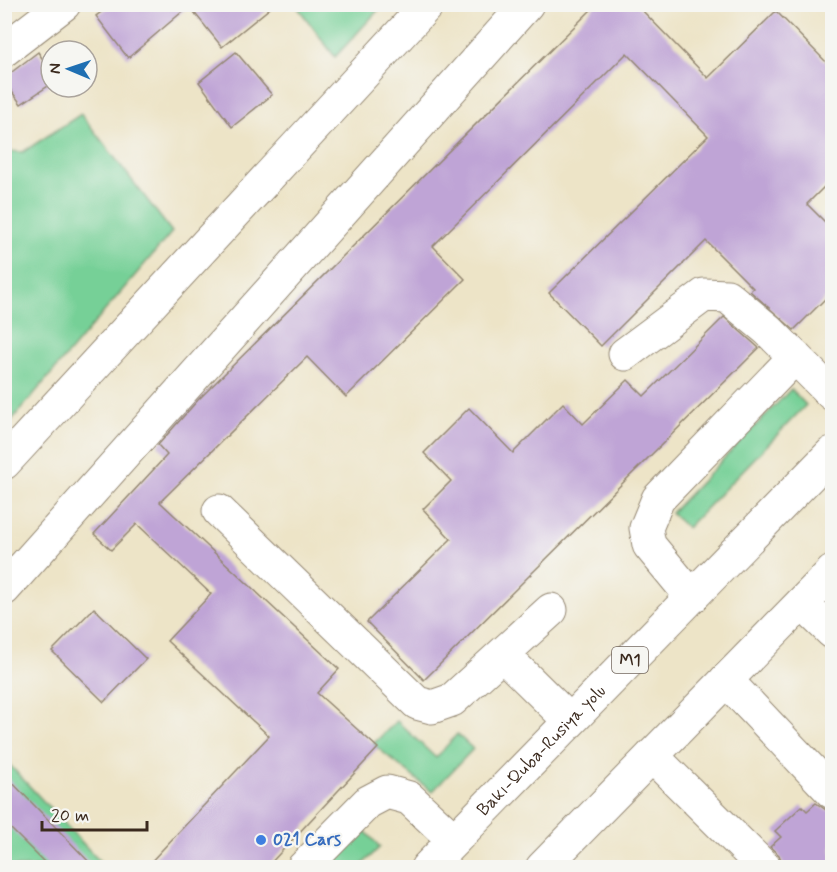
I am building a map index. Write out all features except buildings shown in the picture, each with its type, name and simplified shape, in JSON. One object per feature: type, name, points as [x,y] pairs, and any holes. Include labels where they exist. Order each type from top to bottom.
[{"type":"main road","points":[[4,50],[64,4]]},
{"type":"main road","points":[[4,463],[428,4]]},
{"type":"main road","points":[[4,589],[526,4]]},
{"type":"main road","points":[[625,354],[704,295],[727,296],[768,330],[832,394]]},
{"type":"main road","points":[[692,597],[649,544],[646,528],[658,499],[795,357]]},
{"type":"main road","name":"Bakı-Quba-Rusiya yolu","points":[[427,867],[832,453]]},
{"type":"main road","points":[[219,511],[417,704],[432,707],[452,700],[551,610]]},
{"type":"main road","points":[[542,867],[832,572]]},
{"type":"main road","points":[[802,603],[832,632]]},
{"type":"main road","points":[[503,655],[570,721]]},
{"type":"main road","points":[[726,680],[832,792]]},
{"type":"main road","points":[[652,756],[765,867]]},
{"type":"main road","points":[[303,867],[368,802],[387,792],[409,798],[454,840]]},
{"type":"green space","points":[[296,5],[383,5],[335,57]]},
{"type":"green space","points":[[81,114],[172,232],[5,428],[5,151],[23,152]]},
{"type":"green space","points":[[791,389],[806,405],[687,528],[671,513]]},
{"type":"green space","points":[[397,721],[436,758],[457,734],[473,749],[432,792],[373,744]]},
{"type":"green space","points":[[5,760],[105,867],[5,867]]},
{"type":"green space","points":[[365,831],[380,847],[360,867],[328,867]]},
{"type":"place","name":"021 Cars","points":[[261,840]]}]
